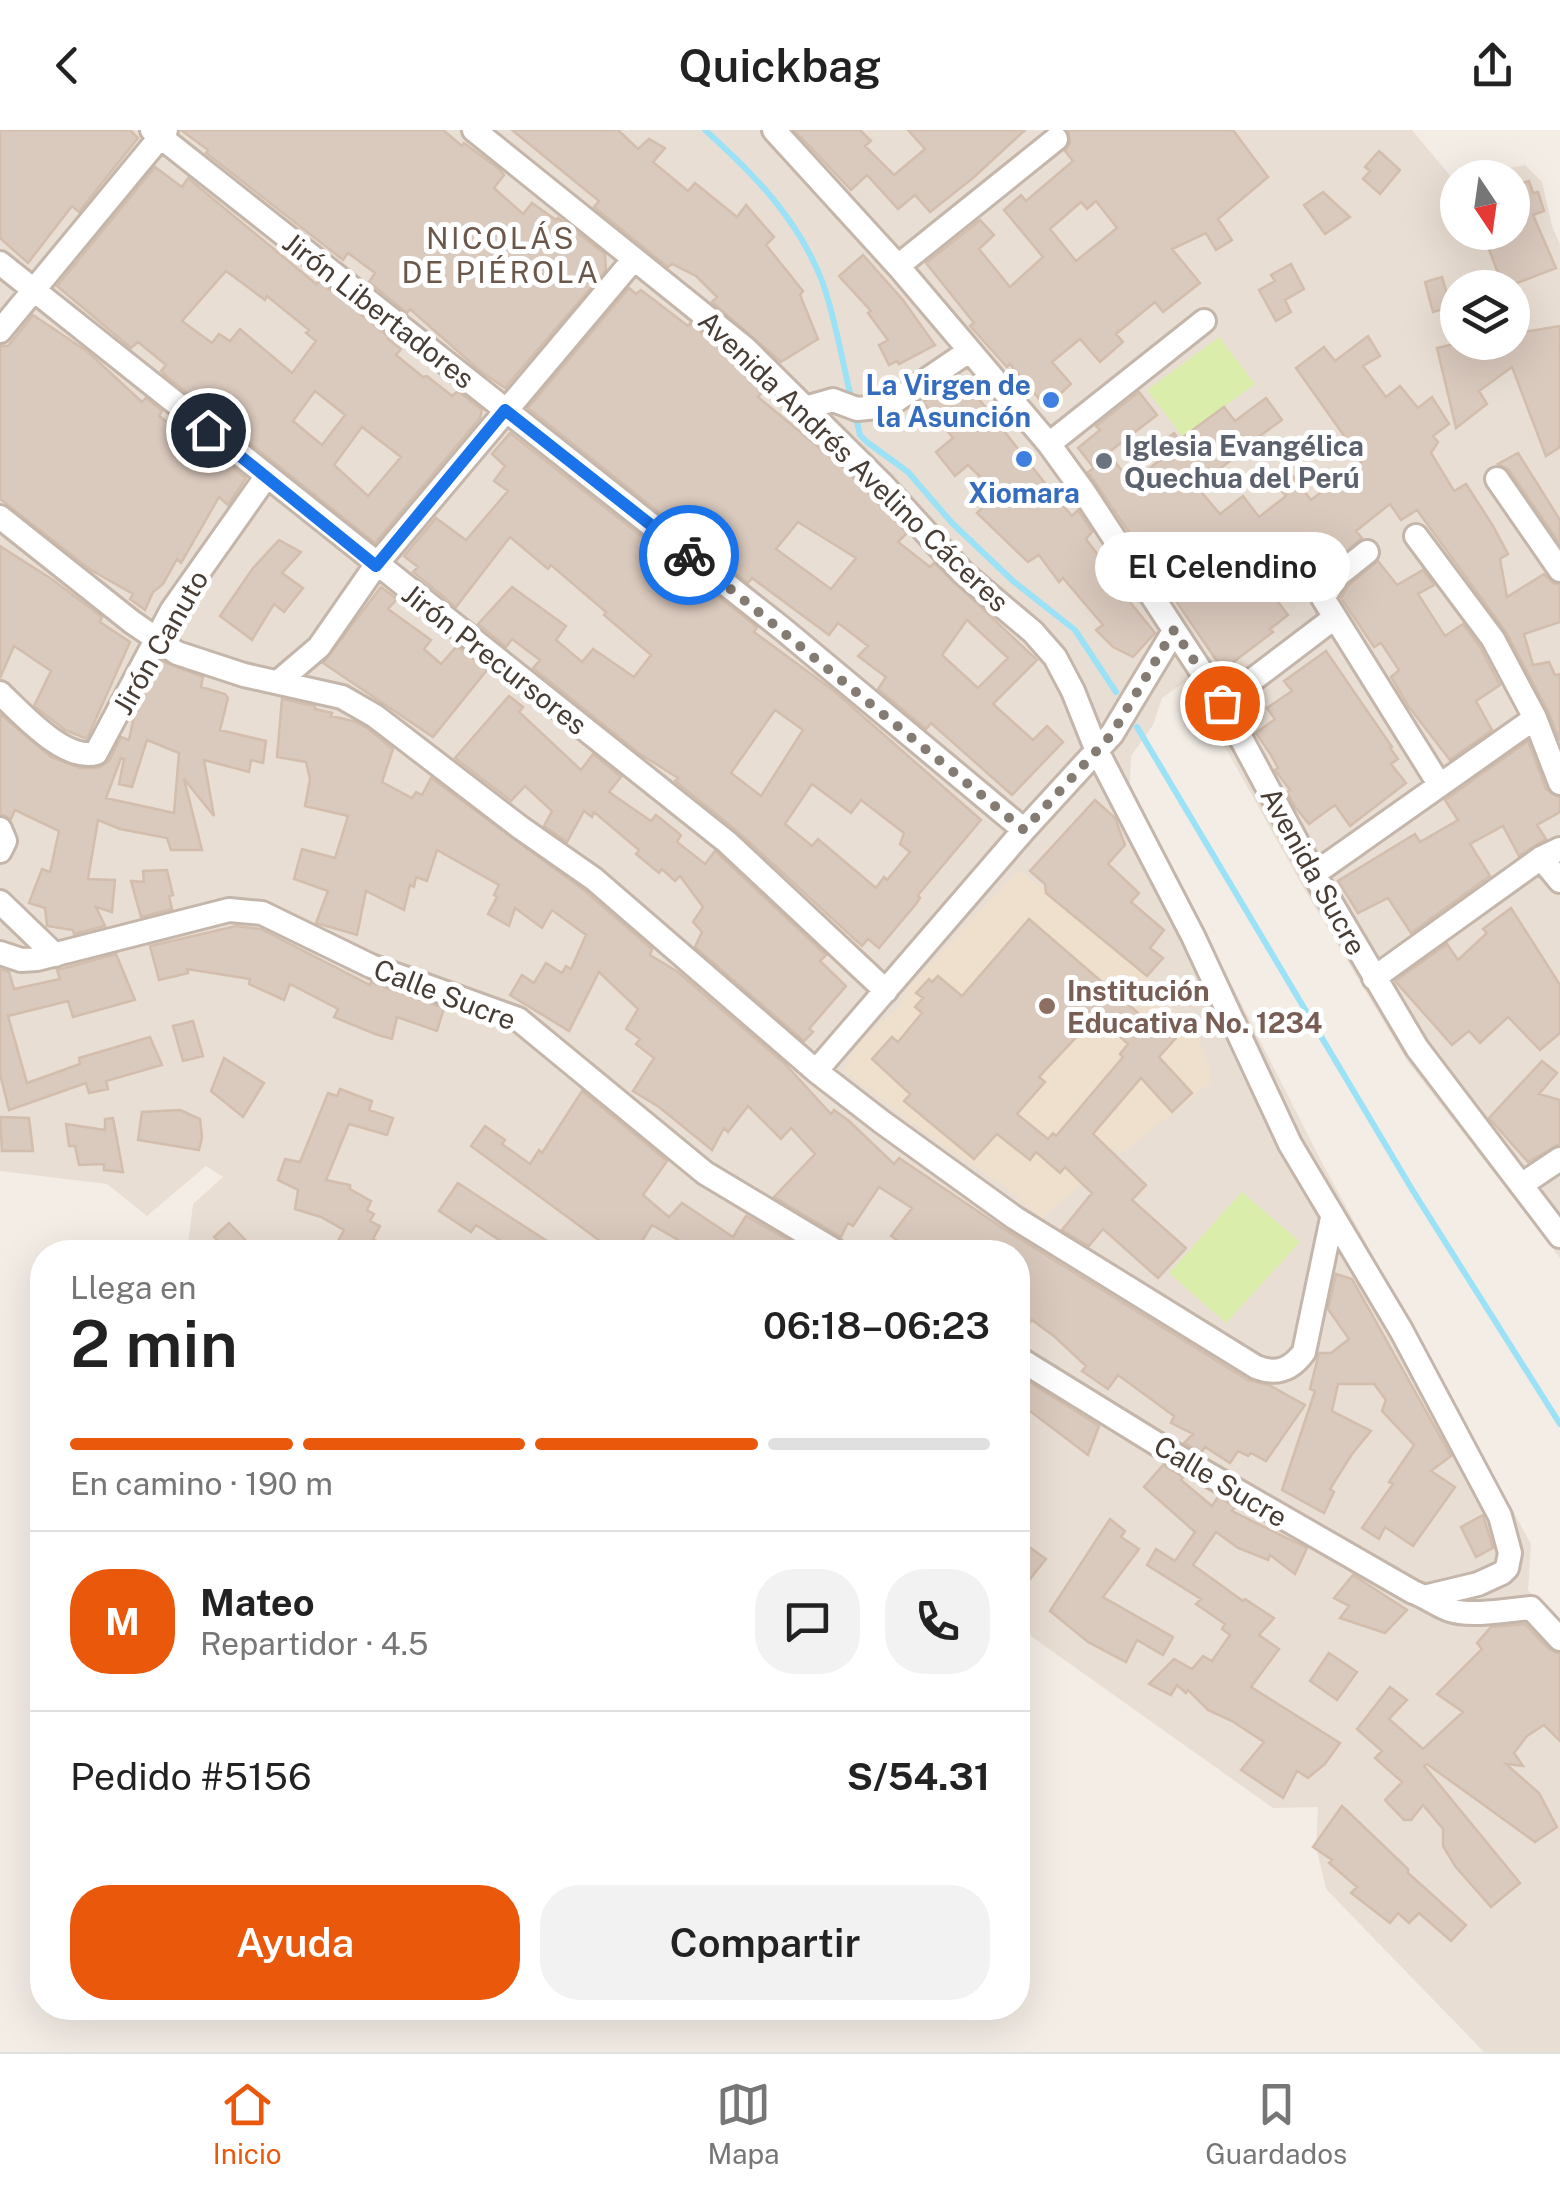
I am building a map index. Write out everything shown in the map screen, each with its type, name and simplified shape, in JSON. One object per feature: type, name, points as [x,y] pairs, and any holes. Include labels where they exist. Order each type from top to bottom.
[{"type":"street","name":"Avenida Andrés Avelino Cáceres","points":[[474,130],[745,348],[963,573],[1046,646],[1073,691],[1097,751],[1193,936],[1290,1144],[1416,1357],[1506,1530],[1510,1553],[1502,1573],[1478,1584],[1428,1596]]},
{"type":"street","name":"Avenida Sucre","points":[[774,130],[898,266],[1049,444],[1222,703],[1314,874],[1434,1074],[1560,1236]]},
{"type":"street","points":[[0,331],[159,132]]},
{"type":"street","name":"Jirón Libertadores","points":[[159,132],[784,630],[1024,830]]},
{"type":"street","points":[[898,266],[1056,139]]},
{"type":"street","points":[[278,682],[319,647],[376,566],[634,260]]},
{"type":"street","name":"Jirón Precursores","points":[[0,263],[727,842],[886,990]]},
{"type":"street","points":[[1049,444],[1204,321]]},
{"type":"street","points":[[805,408],[832,400],[847,406],[895,403],[968,350]]},
{"type":"street","name":"Jirón Canuto","points":[[0,693],[55,741],[89,755],[101,748],[172,610],[266,477]]},
{"type":"street","points":[[1497,479],[1560,570]]},
{"type":"street","points":[[0,517],[156,639],[199,662],[342,697],[389,726],[620,900],[816,1072],[1015,1218],[1256,1367],[1270,1372],[1290,1367],[1304,1352],[1332,1218]]},
{"type":"street","points":[[1416,536],[1492,639],[1535,718],[1560,783]]},
{"type":"street","points":[[1367,552],[1337,576],[1323,598],[1439,784]]},
{"type":"street","points":[[1222,703],[1334,618]]},
{"type":"street","points":[[816,1072],[1112,734],[1174,630]]},
{"type":"street","points":[[1314,874],[1535,718]]},
{"type":"street","points":[[0,830],[5,841],[0,851]]},
{"type":"street","points":[[1374,978],[1551,854],[1560,881]]},
{"type":"street","points":[[0,902],[55,954]]},
{"type":"street","name":"Calle Sucre","points":[[0,953],[21,960],[55,954],[229,910],[270,916],[371,966],[518,1020],[705,1172],[817,1240]]},
{"type":"street","points":[[1521,1184],[1560,1158]]},
{"type":"street","name":"Calle Sucre","points":[[1030,1365],[1301,1529],[1414,1592],[1461,1612],[1531,1608],[1560,1639]]},
{"type":"shaded area","points":[[0,130],[1412,130],[1440,164],[1440,250],[1530,250],[1530,170],[1542,182],[1560,244],[1560,1258],[1408,1062],[1300,882],[1188,680],[1162,698],[1153,725],[1131,756],[1130,784],[1320,1159],[1531,1544],[1528,1590],[1560,1628],[1560,2052],[1484,2052],[1326,1889],[1316,1847],[1318,1807],[1273,1808],[1030,1636],[1030,1240],[188,1240],[193,1204],[223,1177],[206,1166],[147,1216],[107,1184],[0,1171]]},
{"type":"shaded area","name":"Institución Educativa No. 1234","points":[[1019,869],[1147,976],[1200,1042],[1211,1071],[1210,1083],[1122,1153],[1105,1146],[1081,1177],[1082,1184],[1041,1218],[1007,1188],[844,1071],[856,1046],[901,1004],[907,989]]},
{"type":"green space","points":[[1219,337],[1255,384],[1183,437],[1147,390]]},
{"type":"green space","points":[[1242,1192],[1300,1242],[1226,1323],[1169,1273]]},
{"type":"building","points":[[0,130],[130,130],[138,138],[79,212],[72,206],[28,263],[0,238]]},
{"type":"building","points":[[181,130],[443,130],[499,169],[504,175],[494,188],[523,214],[532,203],[558,218],[605,254],[606,270],[505,388],[410,309],[407,313],[369,282],[375,273],[348,253],[343,260]]},
{"type":"building","points":[[512,130],[618,130],[638,149],[649,139],[665,148],[653,162],[688,191],[695,183],[737,217],[746,205],[774,237],[766,245],[803,291],[800,295],[818,339],[781,362],[712,302],[717,297],[696,276],[672,264],[668,267],[594,207],[599,201]]},
{"type":"building","points":[[794,130],[860,130],[871,141],[865,146],[894,175],[925,149],[908,130],[1025,130],[930,212],[915,195],[898,209],[867,175],[851,190]]},
{"type":"building","points":[[1068,130],[1233,130],[1268,177],[1218,219],[1232,240],[1216,250],[1206,233],[1172,249],[1200,283],[1163,312],[1155,302],[1116,334],[1123,342],[1100,362],[1080,339],[1052,362],[1071,384],[1046,407],[1010,364],[1007,367],[970,326],[974,323],[926,263],[980,220],[994,235],[979,249],[1010,287],[1043,257],[1004,210],[1021,195],[1026,201],[1073,161],[1065,151],[1070,143]],"holes":[[[1096,201],[1117,228],[1076,261],[1050,229],[1081,202],[1087,209]]]},
{"type":"building","points":[[1379,151],[1400,170],[1380,194],[1363,179],[1370,171],[1365,167]]},
{"type":"building","points":[[155,167],[182,187],[188,178],[316,284],[319,281],[389,337],[401,349],[396,355],[423,377],[427,376],[452,396],[458,391],[482,410],[480,418],[375,543],[166,376],[161,371],[166,365],[138,342],[131,348],[57,286]],"holes":[[[226,271],[265,300],[267,296],[309,330],[306,333],[316,341],[292,373],[240,329],[230,341],[219,334],[212,343],[182,321]],[[315,391],[345,415],[322,445],[293,421]],[[362,427],[401,457],[368,496],[334,465]]]},
{"type":"building","points":[[1530,184],[1533,193],[1538,192],[1544,211],[1533,215],[1556,268],[1530,278],[1530,270],[1497,270],[1489,250],[1530,250]]},
{"type":"building","points":[[1323,192],[1350,217],[1325,234],[1304,205]]},
{"type":"building","points":[[863,255],[903,300],[935,345],[899,364],[897,361],[889,365],[879,345],[888,340],[868,313],[871,311],[839,276]]},
{"type":"building","points":[[1291,264],[1304,289],[1285,300],[1291,312],[1276,321],[1259,290],[1275,281],[1271,275]]},
{"type":"building","points":[[1440,278],[1440,310],[1433,312],[1425,282]]},
{"type":"building","points":[[629,288],[636,294],[641,290],[735,359],[755,379],[750,382],[763,391],[758,397],[844,468],[907,533],[898,542],[930,567],[934,563],[1037,660],[993,704],[1033,740],[1047,726],[1063,742],[1012,795],[931,723],[926,729],[878,689],[886,677],[858,656],[868,646],[838,623],[829,635],[752,578],[748,583],[528,408]],"holes":[[[798,522],[856,558],[831,589],[776,549]],[[967,620],[1008,658],[978,688],[942,655]]]},
{"type":"building","points":[[33,315],[88,352],[142,402],[146,398],[162,411],[159,416],[188,438],[191,435],[246,478],[228,505],[219,497],[181,563],[177,559],[145,610],[130,599],[133,594],[91,570],[0,499],[0,346],[8,346]]},
{"type":"building","points":[[1560,326],[1560,447],[1546,456],[1512,367],[1479,391],[1487,404],[1456,428],[1437,348],[1440,347],[1440,360],[1530,360],[1530,331]]},
{"type":"building","points":[[1368,336],[1380,356],[1363,366],[1386,397],[1400,386],[1418,408],[1432,397],[1449,424],[1433,436],[1438,442],[1431,453],[1454,491],[1466,484],[1508,554],[1500,559],[1507,597],[1544,574],[1560,585],[1560,622],[1524,634],[1533,665],[1549,662],[1555,675],[1560,674],[1560,741],[1506,632],[1417,510],[1401,520],[1390,504],[1356,531],[1362,538],[1321,573],[1317,567],[1310,573],[1306,568],[1272,594],[1288,615],[1270,629],[1273,632],[1223,670],[1088,472],[1094,468],[1078,448],[1100,430],[1096,426],[1139,392],[1157,415],[1108,453],[1131,482],[1168,454],[1160,444],[1174,433],[1179,440],[1224,407],[1235,421],[1266,398],[1282,420],[1197,487],[1220,514],[1243,496],[1259,517],[1286,496],[1277,485],[1291,474],[1311,500],[1362,461],[1296,368],[1324,347],[1335,361]]},
{"type":"building","points":[[960,375],[1072,516],[1078,510],[1092,532],[1086,539],[1155,633],[1133,657],[1113,647],[1096,630],[1103,625],[1063,578],[1059,582],[1039,555],[1028,562],[977,513],[995,491],[968,465],[955,476],[936,452],[953,438],[923,402]]},
{"type":"building","points":[[510,433],[757,627],[754,632],[834,691],[981,820],[879,948],[868,939],[862,946],[737,831],[675,781],[678,778],[640,754],[533,668],[540,660],[512,639],[506,647],[478,624],[512,587],[566,626],[556,640],[582,662],[593,649],[634,677],[651,655],[551,565],[548,569],[510,537],[456,607],[413,572],[418,567],[404,556],[436,518],[466,540],[508,491],[494,481],[505,466],[492,454]],"holes":[[[775,710],[803,730],[761,796],[731,773]],[[812,784],[851,813],[861,800],[904,833],[900,844],[910,852],[876,888],[818,839],[812,846],[785,824]]]},
{"type":"building","points":[[1518,453],[1560,520],[1560,544],[1509,470],[1498,464]]},
{"type":"building","points":[[279,540],[301,552],[282,573],[303,588],[284,612],[274,604],[252,640],[220,616],[253,568]]},
{"type":"building","points":[[0,546],[53,580],[102,617],[100,622],[130,642],[87,739],[65,730],[34,706],[51,671],[14,646],[0,678]]},
{"type":"building","points":[[1378,561],[1397,585],[1423,570],[1434,585],[1418,594],[1445,636],[1463,624],[1500,685],[1476,701],[1492,730],[1450,760],[1391,677],[1399,670],[1381,643],[1374,647],[1341,598],[1348,586]]},
{"type":"building","points":[[381,587],[397,599],[388,609],[431,640],[424,649],[441,664],[457,646],[487,670],[433,737],[323,663]]},
{"type":"building","points":[[1326,651],[1392,747],[1398,759],[1391,764],[1406,783],[1350,826],[1335,805],[1309,824],[1295,807],[1287,792],[1290,790],[1256,733],[1275,719],[1267,708],[1292,691],[1284,681]]},
{"type":"building","points":[[162,661],[203,677],[201,687],[228,698],[220,730],[266,741],[263,763],[251,760],[249,772],[204,760],[214,816],[184,779],[202,850],[171,850],[167,838],[120,829],[98,820],[88,879],[115,880],[112,912],[96,907],[105,926],[74,934],[73,930],[47,926],[45,908],[29,903],[42,869],[50,872],[59,831],[15,810],[11,819],[0,814],[0,714],[51,757],[80,768],[98,768],[109,761],[121,737],[129,740],[135,711]],"holes":[[[147,740],[179,753],[174,813],[106,798],[121,758],[124,759],[119,784],[132,787]]]},
{"type":"building","points":[[509,696],[523,707],[519,712],[581,770],[593,754],[621,777],[609,792],[651,821],[656,815],[681,835],[677,842],[705,864],[715,851],[826,955],[820,961],[846,986],[809,1029],[813,1032],[804,1041],[695,947],[702,932],[693,922],[703,907],[680,876],[675,881],[662,869],[659,873],[636,854],[639,850],[594,812],[592,817],[584,811],[567,842],[544,826],[552,811],[525,786],[511,801],[455,758]]},
{"type":"building","points":[[282,699],[315,706],[367,728],[393,749],[382,782],[412,798],[416,792],[422,795],[431,778],[585,891],[652,949],[650,955],[678,972],[785,1064],[831,1114],[834,1110],[849,1121],[894,1164],[899,1158],[1022,1240],[897,1240],[891,1236],[912,1208],[879,1187],[841,1237],[774,1197],[815,1154],[791,1128],[781,1139],[748,1106],[728,1132],[724,1128],[712,1150],[633,1091],[654,1058],[636,1044],[640,1039],[626,1029],[638,1009],[599,972],[569,1031],[510,995],[522,975],[534,983],[546,963],[562,973],[566,966],[571,969],[586,935],[552,910],[542,928],[515,908],[509,926],[488,914],[499,885],[437,850],[427,881],[416,877],[414,887],[410,885],[404,910],[366,891],[357,935],[316,923],[328,891],[294,879],[302,849],[335,858],[348,816],[305,806],[310,779],[306,762],[277,757]]},
{"type":"building","points":[[1528,741],[1546,789],[1560,798],[1560,812],[1537,825],[1546,839],[1519,856],[1503,826],[1470,844],[1490,876],[1411,933],[1388,898],[1358,913],[1338,881],[1415,834],[1420,842],[1458,820],[1445,800]]},
{"type":"building","points":[[1095,800],[1115,818],[1125,845],[1108,864],[1139,893],[1131,902],[1164,930],[1150,948],[1163,958],[1147,976],[1046,893],[1045,884],[1030,871]]},
{"type":"building","points":[[167,870],[172,909],[141,917],[131,881],[144,882],[143,871]]},
{"type":"building","points":[[1511,908],[1560,985],[1560,1033],[1540,1050],[1508,1017],[1480,1043],[1469,1031],[1452,1045],[1395,981],[1447,944],[1458,960],[1487,933],[1483,929]]},
{"type":"building","points":[[1029,919],[1152,1025],[1164,1012],[1184,1029],[1159,1057],[1192,1093],[1172,1112],[1141,1078],[1093,1134],[1146,1185],[1132,1200],[1186,1248],[1158,1278],[1103,1229],[1089,1246],[1062,1230],[1092,1193],[1065,1167],[1060,1173],[1036,1152],[1030,1160],[997,1134],[974,1159],[904,1101],[910,1094],[872,1059],[892,1037],[898,1042],[922,1013],[915,1007],[923,998],[916,993],[929,979],[932,982],[938,976],[962,996]],"holes":[[[1097,1015],[1128,1044],[1120,1054],[1123,1057],[1056,1136],[1053,1133],[1048,1139],[1017,1114],[1045,1082],[1039,1077]]]},
{"type":"building","points":[[236,926],[261,929],[370,985],[371,982],[444,1008],[437,1031],[397,1017],[392,1039],[375,1034],[334,1017],[338,1009],[290,984],[284,1000],[249,984],[250,979],[187,969],[188,973],[159,980],[150,946]]},
{"type":"building","points":[[116,954],[135,1000],[73,1017],[68,1001],[8,1016],[27,1083],[80,1064],[79,1058],[150,1037],[162,1065],[106,1081],[108,1089],[89,1093],[86,1083],[9,1110],[0,1074],[0,969],[9,972],[14,989],[60,979],[57,970]]},
{"type":"building","points":[[193,1021],[203,1056],[183,1061],[173,1026]]},
{"type":"building","points":[[224,1058],[264,1083],[243,1117],[211,1091]]},
{"type":"building","points":[[1542,1061],[1557,1073],[1539,1094],[1560,1100],[1560,1144],[1528,1162],[1489,1118]]},
{"type":"building","points":[[340,1089],[372,1101],[369,1110],[393,1118],[387,1135],[349,1124],[326,1180],[350,1185],[350,1189],[371,1201],[367,1210],[374,1214],[370,1221],[380,1226],[375,1240],[339,1240],[344,1230],[295,1209],[298,1190],[278,1180],[285,1159],[300,1162],[328,1093],[337,1096]]},
{"type":"building","points":[[582,1091],[667,1161],[643,1195],[669,1217],[682,1203],[733,1237],[746,1216],[788,1240],[678,1240],[652,1225],[643,1240],[599,1240],[471,1146],[485,1126],[530,1164],[539,1150],[542,1153]]},
{"type":"building","points":[[180,1110],[200,1119],[199,1150],[138,1140],[142,1112]]},
{"type":"building","points":[[0,1117],[29,1118],[33,1151],[2,1151]]},
{"type":"building","points":[[113,1118],[123,1172],[104,1170],[104,1164],[79,1165],[75,1146],[69,1146],[66,1124],[105,1130],[105,1119]]},
{"type":"building","points":[[458,1183],[546,1240],[499,1240],[476,1225],[471,1232],[439,1211]]},
{"type":"building","points":[[229,1223],[245,1240],[217,1240],[214,1237]]},
{"type":"building","points":[[1030,1245],[1248,1380],[1269,1385],[1305,1405],[1266,1461],[1238,1451],[1230,1463],[1205,1447],[1201,1453],[1184,1443],[1193,1434],[1171,1423],[1174,1416],[1118,1375],[1108,1389],[1082,1371],[1086,1366],[1032,1320],[1030,1322]]},
{"type":"building","points":[[1336,1274],[1352,1279],[1451,1456],[1431,1471],[1455,1487],[1413,1546],[1385,1527],[1379,1539],[1362,1528],[1414,1445],[1382,1411],[1386,1400],[1374,1384],[1338,1384],[1332,1411],[1371,1431],[1330,1489],[1334,1492],[1324,1513],[1282,1490],[1315,1391],[1310,1389],[1319,1353],[1331,1353],[1349,1339],[1328,1309]]},
{"type":"building","points":[[1030,1383],[1099,1426],[1088,1455],[1030,1411]]},
{"type":"building","points":[[1163,1465],[1183,1477],[1181,1480],[1212,1506],[1218,1497],[1235,1507],[1232,1511],[1307,1548],[1295,1574],[1270,1555],[1268,1560],[1238,1548],[1216,1532],[1193,1565],[1274,1618],[1259,1635],[1279,1649],[1251,1687],[1340,1743],[1325,1764],[1308,1778],[1297,1771],[1283,1798],[1241,1770],[1264,1742],[1208,1710],[1188,1690],[1186,1693],[1177,1685],[1171,1695],[1149,1684],[1174,1659],[1192,1669],[1203,1656],[1212,1661],[1230,1635],[1222,1629],[1225,1624],[1196,1604],[1201,1599],[1147,1565],[1156,1549],[1175,1561],[1195,1532],[1144,1487]]},
{"type":"building","points":[[1483,1515],[1493,1548],[1476,1557],[1461,1527]]},
{"type":"building","points":[[1110,1519],[1125,1531],[1121,1537],[1139,1549],[1103,1597],[1173,1637],[1163,1655],[1137,1640],[1126,1662],[1088,1642],[1050,1611]]},
{"type":"building","points":[[1030,1548],[1046,1559],[1030,1579]]},
{"type":"building","points":[[1353,1575],[1407,1610],[1385,1633],[1340,1618],[1349,1606],[1334,1598]]},
{"type":"building","points":[[1525,1624],[1549,1649],[1560,1654],[1560,1741],[1544,1725],[1527,1736],[1514,1753],[1523,1766],[1506,1764],[1539,1793],[1557,1827],[1535,1842],[1427,1764],[1424,1766],[1520,1883],[1491,1907],[1455,1866],[1443,1846],[1443,1829],[1423,1805],[1411,1820],[1404,1820],[1385,1800],[1402,1782],[1375,1758],[1382,1751],[1357,1729],[1390,1687],[1407,1700],[1389,1719],[1423,1749],[1463,1712],[1437,1694],[1482,1649],[1477,1643],[1491,1627]]},
{"type":"building","points":[[1329,1653],[1357,1672],[1337,1700],[1310,1681]]},
{"type":"building","points":[[1342,1806],[1466,1925],[1451,1941],[1419,1913],[1409,1923],[1398,1913],[1390,1923],[1351,1893],[1357,1887],[1329,1863],[1332,1860],[1313,1847]]},
{"type":"waterway","points":[[705,130],[773,199],[812,259],[831,310],[852,401]]},
{"type":"waterway","points":[[855,413],[860,435],[867,442],[908,472],[952,523],[1013,581],[1075,630],[1116,692]]},
{"type":"waterway","points":[[1137,727],[1413,1191],[1560,1424]]},
{"type":"way so far","points":[[689,555],[1024,830],[1112,734],[1174,630],[1222,703]]},
{"type":"place","name":"La Virgen de la Asunción","points":[[1051,400]]},
{"type":"place","name":"Xiomara","points":[[1024,459]]},
{"type":"place","name":"Iglesia Evangélica Quechua del Perú","points":[[1104,461]]},
{"type":"place","name":"El Celendino","points":[[1222,703]]},
{"type":"place","name":"Institución Educativa No. 1234","points":[[1047,1006]]},
{"type":"district","name":"NICOLÁS DE PIÉROLA","points":[[501,255]]},
{"type":"route","points":[[208,430],[376,566],[505,410],[689,555]]}]
